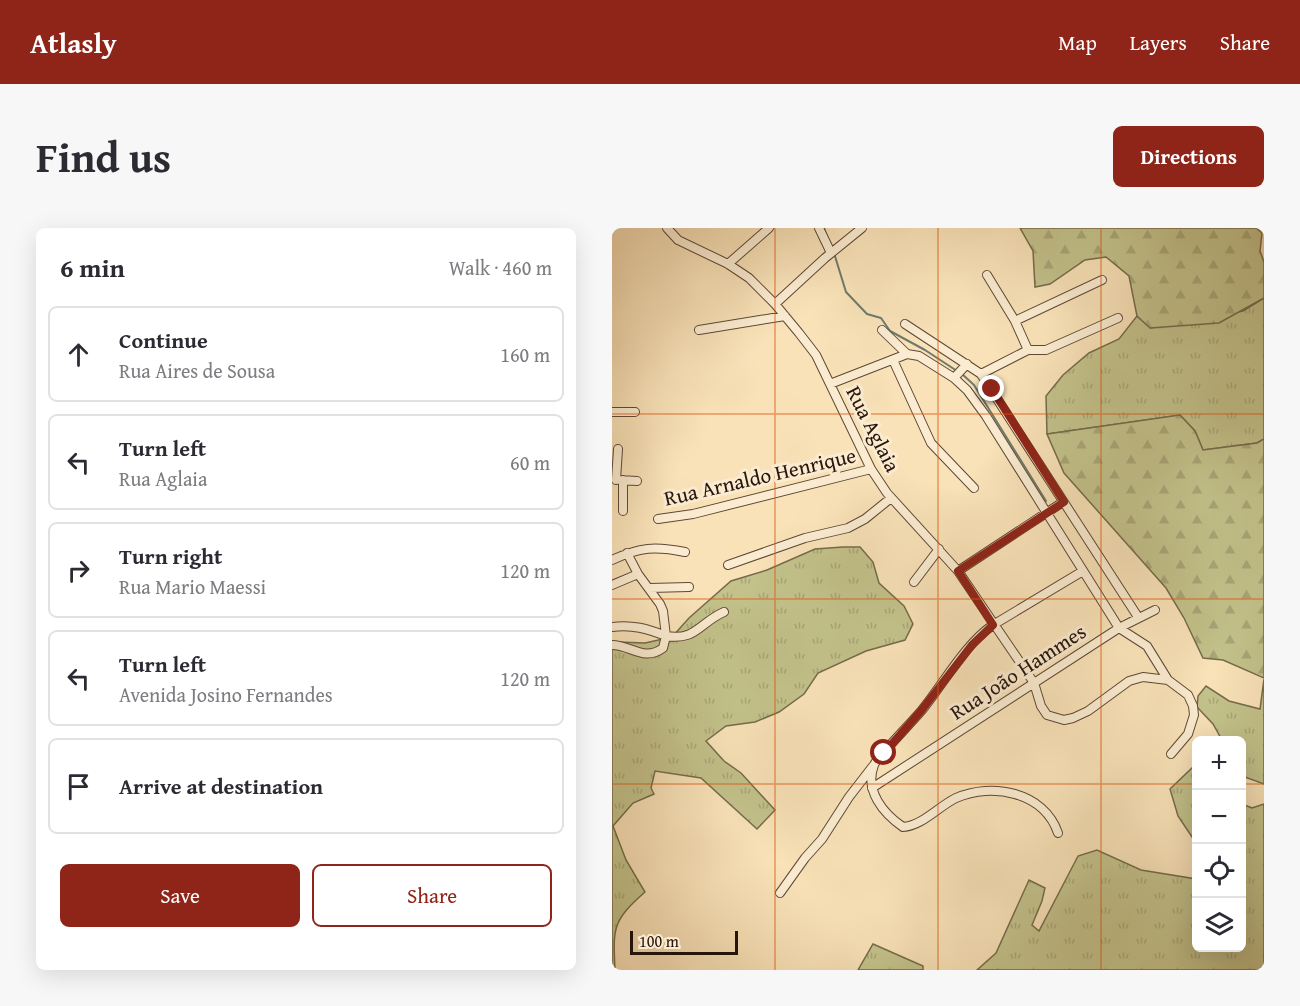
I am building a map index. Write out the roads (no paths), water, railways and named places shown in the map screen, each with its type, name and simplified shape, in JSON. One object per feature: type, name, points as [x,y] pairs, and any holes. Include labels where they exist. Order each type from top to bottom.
[{"type":"street","name":"Rua Aglaia","points":[[667,228],[678,240],[691,248],[728,264],[749,278],[775,304],[816,355],[871,469],[891,498],[958,571],[1034,682],[1041,706],[1047,715],[1064,720],[1089,711],[1129,681],[1143,677],[1168,680]]},
{"type":"street","points":[[728,264],[768,228]]},
{"type":"street","points":[[819,228],[833,251]]},
{"type":"street","points":[[850,237],[852,228]]},
{"type":"street","points":[[775,304],[862,228]]},
{"type":"street","points":[[987,275],[1016,321],[1028,350]]},
{"type":"street","points":[[1016,321],[1102,280]]},
{"type":"street","points":[[699,330],[784,316]]},
{"type":"street","points":[[981,374],[1028,350],[1046,350],[1118,318]]},
{"type":"street","points":[[905,324],[981,374],[1138,617]]},
{"type":"street","points":[[882,330],[907,354]]},
{"type":"street","points":[[830,384],[907,354],[919,356],[957,374],[986,416],[1119,628],[1147,646],[1168,680],[1188,694],[1194,715],[1188,734],[1171,754]]},
{"type":"street","points":[[893,360],[931,443],[974,488]]},
{"type":"street","points":[[957,374],[967,364]]},
{"type":"street","points":[[612,412],[636,412]]},
{"type":"street","points":[[618,449],[617,480],[623,511]]},
{"type":"street","name":"Rua Arnaldo Henrique","points":[[658,519],[693,514],[871,469]]},
{"type":"street","points":[[617,480],[637,481]]},
{"type":"street","points":[[728,565],[813,536],[848,528],[865,519],[891,498]]},
{"type":"street","points":[[958,571],[1064,502]]},
{"type":"street","points":[[612,560],[627,553],[652,547],[685,552]]},
{"type":"street","points":[[914,582],[939,549]]},
{"type":"street","points":[[612,645],[650,654],[663,648],[666,636],[663,611],[627,553]]},
{"type":"street","points":[[780,893],[822,839],[874,764],[921,711],[972,645],[993,625],[1083,571]]},
{"type":"street","points":[[612,585],[638,574]]},
{"type":"street","points":[[650,588],[688,587]]},
{"type":"street","name":"Rua João Hammes","points":[[872,788],[1119,628],[1155,610]]},
{"type":"street","points":[[612,627],[638,626],[666,636],[683,638],[690,636],[708,620],[724,612]]},
{"type":"street","points":[[874,764],[872,788],[884,812],[903,827],[914,825],[956,798],[983,791],[996,791],[1018,793],[1028,798],[1050,817],[1058,833]]},
{"type":"waterway","points":[[824,228],[828,239]]},
{"type":"waterway","points":[[834,253],[846,292],[867,314],[881,318],[890,331],[957,371]]},
{"type":"waterway","points":[[962,374],[974,385],[1046,501]]}]
